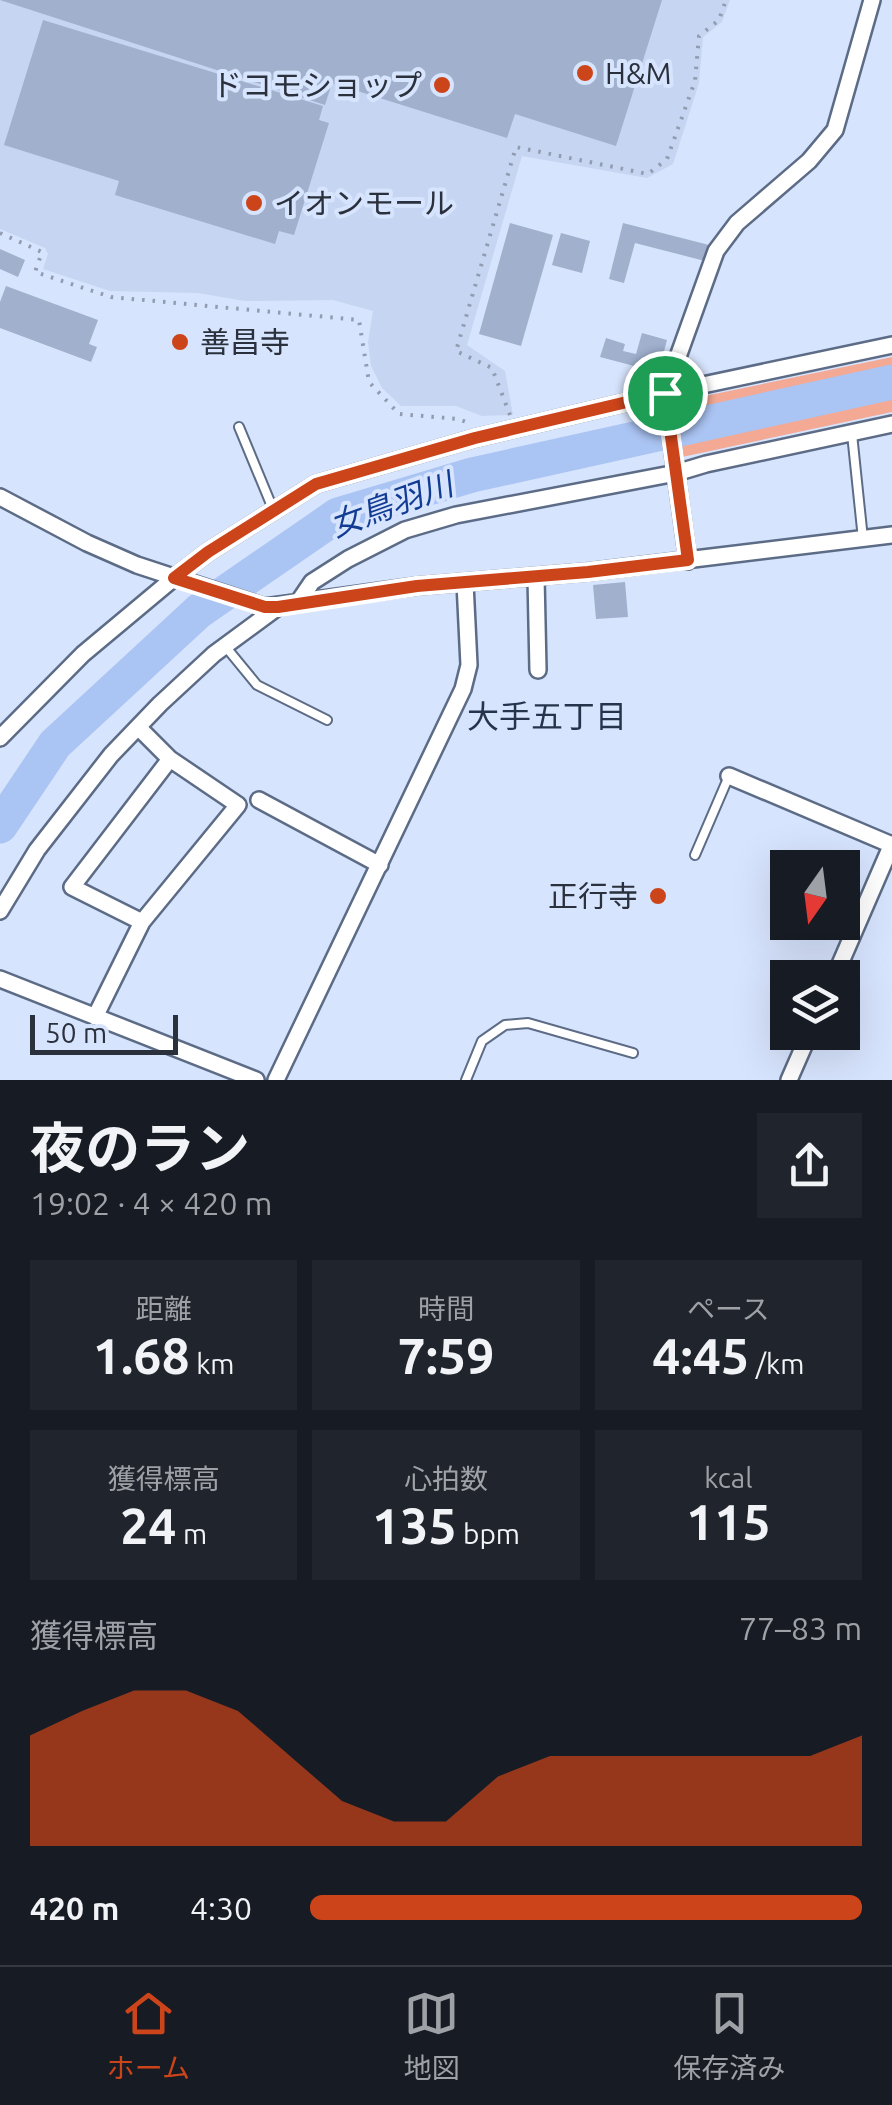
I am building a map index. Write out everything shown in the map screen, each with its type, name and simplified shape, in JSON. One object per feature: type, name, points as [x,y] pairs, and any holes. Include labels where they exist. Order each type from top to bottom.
[{"type":"street","points":[[688,560],[666,398],[716,251],[737,224],[809,161],[835,130],[872,0]]},
{"type":"street","points":[[0,738],[83,654],[208,552],[316,484],[475,438],[892,345]]},
{"type":"street","points":[[298,604],[312,582],[405,530],[456,515],[892,424]]},
{"type":"street","points":[[0,497],[136,565],[271,607],[417,586],[536,577],[892,535]]},
{"type":"street","points":[[536,577],[538,670]]},
{"type":"street","points":[[276,1080],[462,689],[469,665],[465,583]]},
{"type":"street","points":[[0,911],[37,850],[101,768],[160,704],[271,607]]},
{"type":"street","points":[[95,1017],[142,922],[238,805],[170,759],[138,727]]},
{"type":"street","points":[[142,922],[72,887],[170,759]]},
{"type":"street","points":[[729,776],[892,845],[842,960]]},
{"type":"street","points":[[259,800],[380,865]]},
{"type":"street","points":[[0,980],[256,1080]]},
{"type":"street","points":[[789,1080],[802,1050]]},
{"type":"lane","points":[[238,427],[274,509]]},
{"type":"lane","points":[[852,432],[864,539]]},
{"type":"lane","points":[[225,646],[256,685],[327,720]]},
{"type":"lane","points":[[695,854],[729,776]]},
{"type":"lane","points":[[466,1080],[482,1041],[505,1024],[528,1023],[633,1053]]},
{"type":"path","points":[[515,430],[492,368],[456,351],[516,147],[648,174],[668,159],[694,82],[699,36],[719,20],[726,0]]},
{"type":"path","points":[[0,233],[42,252],[35,272],[111,297],[359,320],[370,382],[399,414],[458,419],[470,423],[475,438]]},
{"type":"shaded area","name":"イオンモール","points":[[0,0],[730,0],[722,22],[703,37],[699,83],[673,164],[647,178],[522,156],[467,345],[505,371],[513,415],[482,416],[456,406],[401,406],[382,388],[371,366],[368,342],[373,311],[333,300],[245,301],[198,293],[110,291],[43,269],[48,254],[45,248],[0,229]]},
{"type":"shaded area","points":[[892,357],[892,377],[674,424],[671,403]]},
{"type":"shaded area","points":[[892,389],[892,412],[682,457],[675,434]]},
{"type":"building","points":[[0,0],[662,0],[616,146],[515,114],[507,138],[332,83],[325,105]]},
{"type":"building","points":[[43,20],[323,106],[319,120],[329,123],[294,235],[279,231],[275,244],[115,195],[119,181],[4,145]]},
{"type":"building","points":[[510,223],[553,235],[521,346],[479,334]]},
{"type":"building","points":[[623,223],[709,245],[705,261],[635,243],[624,283],[609,279]]},
{"type":"building","points":[[561,233],[590,241],[582,273],[552,265]]},
{"type":"building","points":[[0,249],[25,260],[18,277],[0,269]]},
{"type":"building","points":[[6,286],[98,320],[89,344],[97,347],[91,362],[0,328],[0,302]]},
{"type":"building","points":[[642,333],[667,340],[662,359],[657,357],[654,367],[600,357],[606,338],[625,344],[623,351],[636,354]]},
{"type":"building","points":[[625,582],[628,617],[596,619],[593,585]]},
{"type":"waterway","name":"女鳥羽川","points":[[0,826],[55,744],[199,611],[338,515],[472,475],[892,382]]},
{"type":"place","name":"H&M","points":[[585,73]]},
{"type":"place","name":"ドコモショップ","points":[[442,85]]},
{"type":"place","name":"イオンモール","points":[[254,203]]},
{"type":"place","name":"善昌寺","points":[[180,342]]},
{"type":"place","name":"正行寺","points":[[658,896]]},
{"type":"district","name":"大手五丁目","points":[[547,716]]},
{"type":"route","points":[[665,393],[688,560],[417,586],[278,607],[265,607],[174,578],[316,484],[475,438],[665,393]]}]
